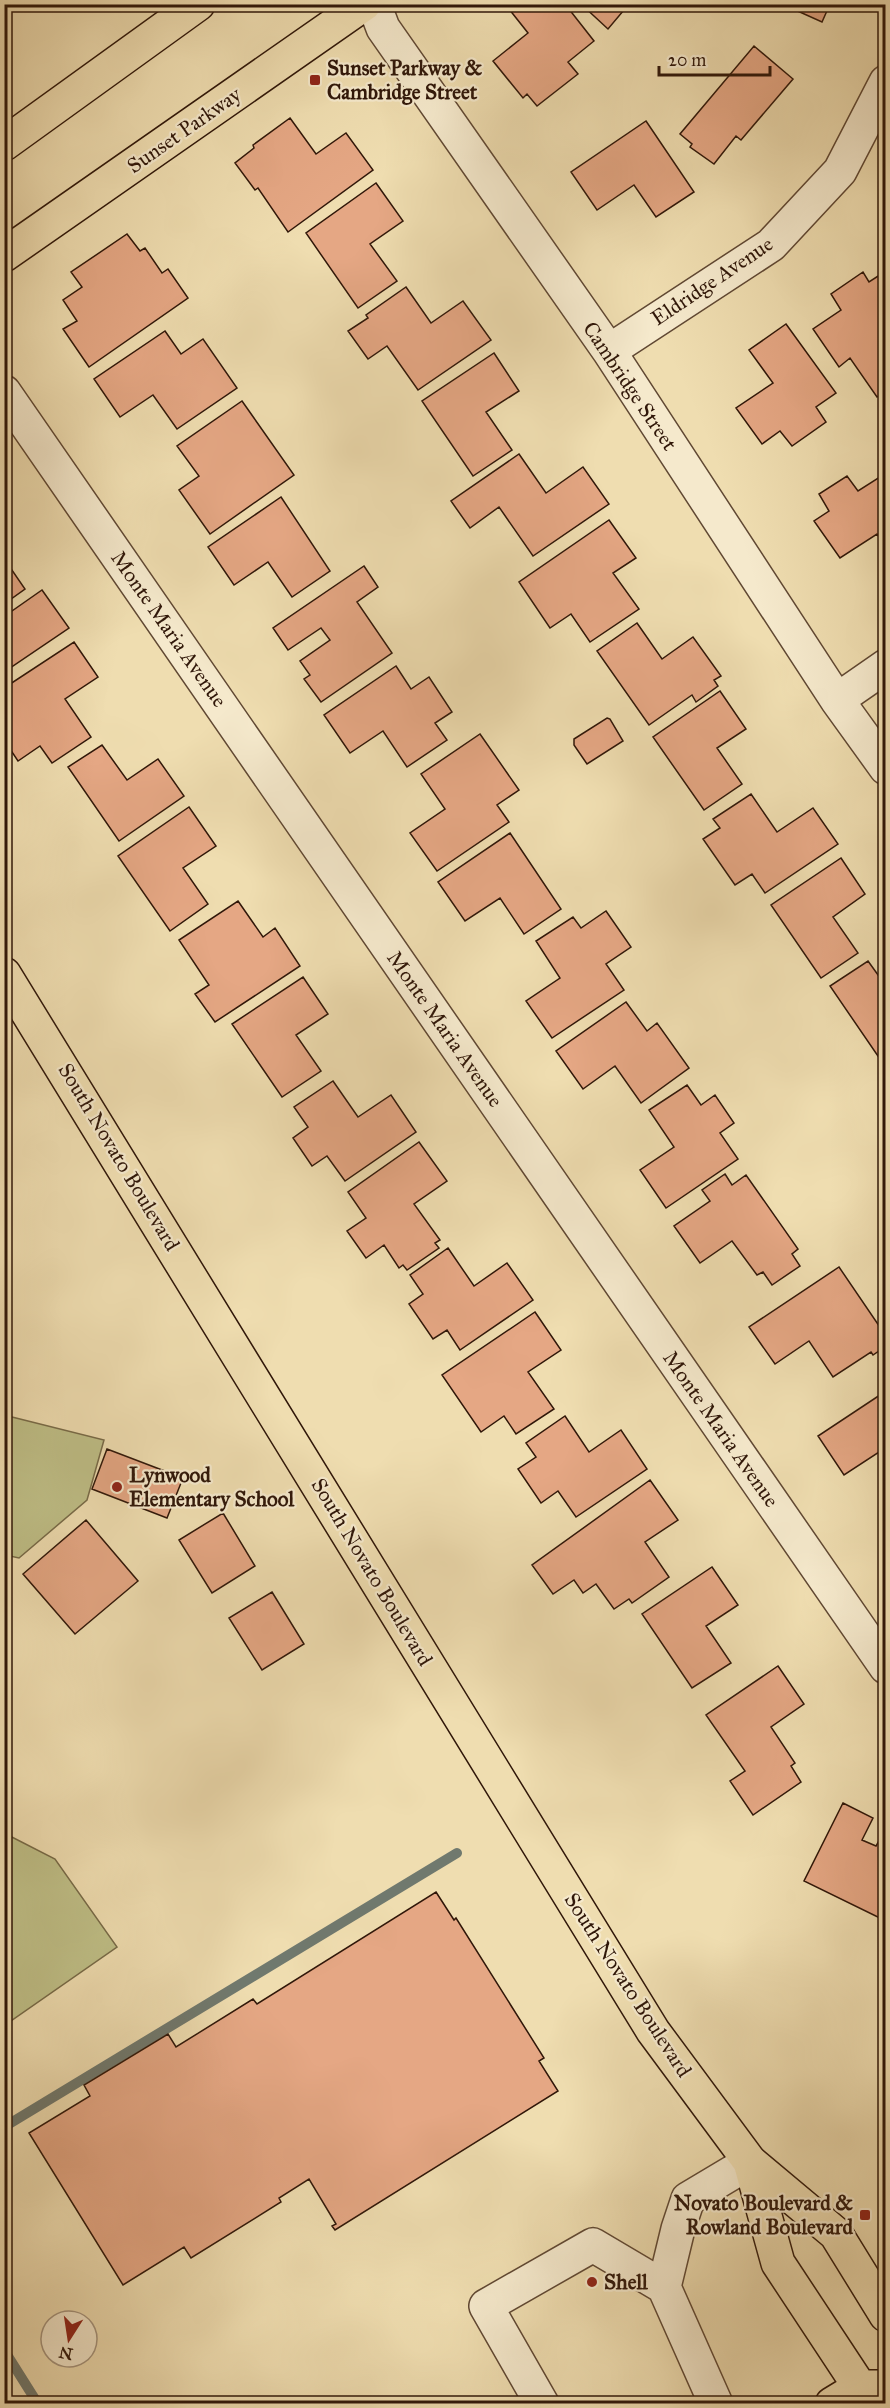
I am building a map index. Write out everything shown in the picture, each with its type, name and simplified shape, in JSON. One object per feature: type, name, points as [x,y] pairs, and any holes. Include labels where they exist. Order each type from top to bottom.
[{"type":"main road","points":[[4,144],[198,4]]},
{"type":"main road","name":"Sunset Parkway","points":[[4,255],[364,4]]},
{"type":"main road","name":"South Novato Boulevard","points":[[4,974],[653,2031],[750,2163],[836,2234],[885,2315]]},
{"type":"main road","name":"South Novato Boulevard","points":[[750,2163],[778,2263],[872,2392]]},
{"type":"main road","points":[[832,2403],[872,2392]]},
{"type":"street","name":"Cambridge Street","points":[[374,4],[384,28],[609,351],[837,700],[885,768]]},
{"type":"street","name":"Eldridge Avenue","points":[[609,351],[771,244],[840,171],[885,82]]},
{"type":"street","name":"Monte Maria Avenue","points":[[4,392],[885,1667]]},
{"type":"street","points":[[837,700],[885,666]]},
{"type":"street","points":[[664,2287],[688,2199],[750,2163]]},
{"type":"street","points":[[542,2403],[486,2306],[593,2245],[664,2287],[716,2403]]},
{"type":"green space","points":[[8,1416],[104,1440],[87,1500],[19,1558],[5,1555],[4,1431]]},
{"type":"green space","points":[[4,1833],[55,1859],[117,1947],[5,2025]]},
{"type":"building","points":[[505,4],[565,4],[594,41],[568,62],[578,74],[537,106],[527,94],[523,98],[493,61],[528,33]]},
{"type":"building","points":[[581,4],[629,4],[608,29]]},
{"type":"building","points":[[782,4],[830,4],[822,22]]},
{"type":"building","points":[[754,46],[793,79],[741,140],[736,136],[714,164],[690,147],[692,144],[680,134]]},
{"type":"building","points":[[290,118],[316,154],[346,133],[373,170],[288,232],[258,188],[255,190],[235,163],[254,148],[253,145]]},
{"type":"building","points":[[646,121],[694,192],[656,217],[634,185],[597,210],[571,172]]},
{"type":"building","points":[[376,183],[403,221],[370,244],[397,281],[358,308],[306,233]]},
{"type":"building","points":[[127,234],[140,251],[145,248],[162,273],[168,269],[188,298],[89,367],[63,329],[77,321],[63,300],[82,287],[71,272]]},
{"type":"building","points":[[886,271],[886,391],[877,397],[850,358],[839,367],[813,329],[841,310],[831,294],[863,272],[869,282]]},
{"type":"building","points":[[406,287],[431,323],[463,301],[491,340],[418,390],[387,346],[368,359],[348,331],[368,318],[366,315]]},
{"type":"building","points":[[786,324],[836,393],[816,407],[826,422],[792,446],[780,431],[762,444],[736,408],[773,383],[749,350]]},
{"type":"building","points":[[165,331],[181,354],[203,339],[237,388],[177,429],[153,395],[120,417],[94,379]]},
{"type":"building","points":[[494,353],[519,391],[486,412],[512,450],[473,476],[422,401]]},
{"type":"building","points":[[242,401],[294,475],[210,534],[179,490],[199,476],[177,446]]},
{"type":"building","points":[[519,454],[546,493],[583,467],[609,504],[533,556],[499,507],[470,528],[451,501]]},
{"type":"building","points":[[886,473],[886,547],[877,534],[840,558],[814,521],[829,511],[819,494],[847,476],[858,491]]},
{"type":"building","points":[[281,497],[330,571],[292,597],[268,562],[234,585],[208,547]]},
{"type":"building","points":[[609,520],[636,558],[613,573],[639,609],[590,642],[571,614],[550,628],[519,582]]},
{"type":"building","points":[[4,561],[25,589],[4,604]]},
{"type":"building","points":[[364,566],[378,587],[357,602],[392,653],[321,702],[304,679],[310,675],[300,661],[330,640],[321,628],[288,650],[273,628]]},
{"type":"building","points":[[42,590],[69,628],[4,672],[4,607],[9,613]]},
{"type":"building","points":[[637,623],[662,659],[693,637],[721,676],[714,680],[718,686],[696,702],[692,695],[649,725],[597,651]]},
{"type":"building","points":[[74,642],[98,677],[65,699],[91,737],[52,763],[40,746],[18,761],[4,740],[4,688]]},
{"type":"building","points":[[396,666],[411,689],[429,677],[452,712],[435,723],[447,740],[407,767],[383,731],[350,753],[324,715]]},
{"type":"building","points":[[720,691],[746,729],[717,748],[742,784],[704,810],[653,737]]},
{"type":"building","points":[[607,718],[610,719],[623,741],[587,764],[574,745],[574,739]]},
{"type":"building","points":[[480,734],[519,790],[497,805],[509,822],[437,871],[410,833],[445,809],[421,774]]},
{"type":"building","points":[[102,745],[127,780],[158,759],[184,796],[119,841],[68,767]]},
{"type":"building","points":[[751,794],[777,832],[813,808],[838,844],[765,893],[752,874],[735,885],[703,839],[720,828],[713,819]]},
{"type":"building","points":[[189,807],[216,846],[183,868],[208,904],[170,931],[118,856]]},
{"type":"building","points":[[510,833],[561,909],[524,934],[500,898],[465,921],[438,882]]},
{"type":"building","points":[[841,858],[865,894],[833,917],[858,953],[821,978],[771,905]]},
{"type":"building","points":[[238,901],[263,937],[275,928],[300,966],[215,1022],[195,994],[209,985],[179,940]]},
{"type":"building","points":[[606,911],[631,947],[606,964],[624,990],[552,1038],[526,1001],[560,978],[536,941],[573,917],[581,928]]},
{"type":"building","points":[[868,961],[886,986],[886,1056],[880,1059],[830,986]]},
{"type":"building","points":[[303,977],[328,1014],[296,1035],[321,1071],[282,1097],[232,1024]]},
{"type":"building","points":[[626,1002],[647,1031],[657,1023],[689,1068],[641,1103],[615,1066],[583,1089],[556,1051]]},
{"type":"building","points":[[333,1081],[358,1117],[391,1095],[416,1132],[345,1181],[327,1156],[312,1166],[293,1138],[308,1127],[294,1107]]},
{"type":"building","points":[[687,1085],[701,1105],[715,1095],[734,1123],[720,1133],[738,1159],[666,1208],[640,1170],[674,1147],[649,1110]]},
{"type":"building","points":[[419,1142],[447,1181],[414,1204],[440,1240],[435,1243],[439,1248],[407,1270],[403,1265],[399,1268],[384,1245],[366,1258],[347,1231],[366,1218],[348,1192]]},
{"type":"building","points":[[725,1174],[732,1185],[746,1175],[798,1249],[792,1254],[800,1266],[772,1285],[763,1272],[757,1275],[732,1241],[700,1263],[674,1226],[710,1201],[702,1190]]},
{"type":"building","points":[[448,1248],[474,1286],[507,1263],[533,1300],[460,1350],[447,1330],[433,1339],[409,1304],[423,1294],[410,1275]]},
{"type":"building","points":[[839,1267],[886,1336],[886,1346],[873,1355],[871,1352],[833,1377],[809,1341],[775,1364],[749,1327]]},
{"type":"building","points":[[535,1312],[561,1350],[528,1372],[554,1409],[516,1434],[504,1416],[481,1432],[442,1375]]},
{"type":"building","points":[[886,1391],[886,1461],[879,1452],[844,1475],[818,1436]]},
{"type":"building","points":[[565,1416],[589,1452],[621,1430],[647,1469],[576,1517],[558,1491],[541,1503],[518,1469],[536,1457],[526,1443]]},
{"type":"building","points":[[107,1449],[183,1478],[167,1518],[92,1489]]},
{"type":"building","points":[[650,1480],[678,1520],[645,1542],[669,1577],[632,1603],[629,1599],[614,1609],[596,1584],[583,1593],[574,1580],[553,1594],[532,1565]]},
{"type":"building","points":[[223,1513],[255,1566],[212,1593],[179,1540]]},
{"type":"building","points":[[86,1520],[138,1581],[75,1634],[23,1574]]},
{"type":"building","points":[[712,1567],[738,1605],[706,1626],[731,1663],[692,1688],[642,1614]]},
{"type":"building","points":[[272,1592],[304,1644],[262,1670],[229,1618]]},
{"type":"building","points":[[778,1666],[804,1704],[771,1727],[795,1763],[791,1766],[801,1782],[753,1815],[730,1781],[745,1771],[706,1715]]},
{"type":"building","points":[[843,1803],[873,1818],[862,1840],[876,1846],[886,1828],[886,1921],[804,1881]]},
{"type":"building","points":[[436,1892],[454,1920],[456,1918],[544,2058],[539,2061],[558,2091],[335,2230],[332,2226],[336,2224],[309,2179],[279,2198],[281,2202],[191,2258],[184,2247],[123,2285],[29,2133],[90,2096],[84,2085],[168,2034],[176,2047],[253,1999],[257,2004]]},
{"type":"waterway","points":[[4,2127],[457,1853]]},
{"type":"waterway","points":[[4,2350],[38,2404]]},
{"type":"place","name":"Sunset Parkway & Cambridge Street","points":[[315,80]]},
{"type":"place","name":"Lynwood Elementary School","points":[[117,1487]]},
{"type":"place","name":"Novato Boulevard & Rowland Boulevard","points":[[865,2215]]},
{"type":"place","name":"Shell","points":[[592,2282]]}]
